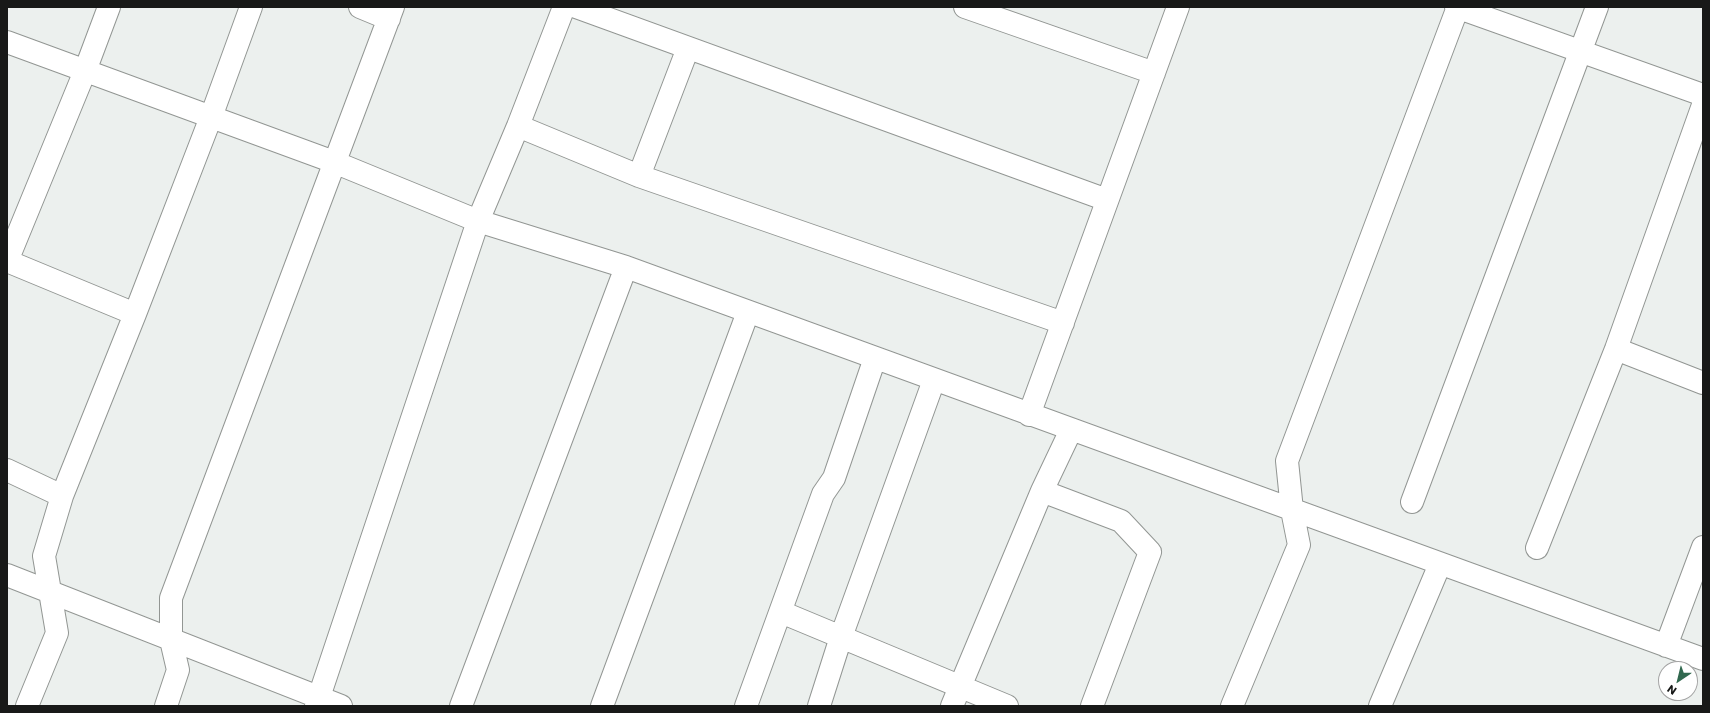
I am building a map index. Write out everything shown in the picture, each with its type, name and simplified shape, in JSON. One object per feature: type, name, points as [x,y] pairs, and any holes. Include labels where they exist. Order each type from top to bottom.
[{"type":"street","points":[[109,7],[85,71],[7,261],[135,314]]},
{"type":"street","points":[[27,706],[58,633],[44,556],[62,496],[135,314],[211,117],[251,7]]},
{"type":"street","points":[[166,706],[178,670],[171,640],[171,598],[391,13],[360,7]]},
{"type":"street","points":[[317,702],[478,221],[518,126],[564,7]]},
{"type":"street","points":[[576,7],[1107,200]]},
{"type":"street","points":[[965,7],[1154,73]]},
{"type":"street","points":[[1029,414],[1178,7]]},
{"type":"street","points":[[1232,706],[1299,545],[1292,510],[1287,461],[1457,7],[1703,95]]},
{"type":"street","points":[[1412,502],[1596,7]]},
{"type":"street","points":[[7,42],[334,162],[478,221],[626,267],[1703,660]]},
{"type":"street","points":[[639,176],[688,48]]},
{"type":"street","points":[[1537,548],[1616,349],[1703,105]]},
{"type":"street","points":[[518,126],[639,176],[1063,323]]},
{"type":"street","points":[[461,706],[626,267]]},
{"type":"street","points":[[602,706],[748,312]]},
{"type":"street","points":[[1616,349],[1703,383]]},
{"type":"street","points":[[746,706],[823,494],[834,478],[875,358]]},
{"type":"street","points":[[819,706],[841,637],[934,380]]},
{"type":"street","points":[[956,696],[1042,491],[1071,430]]},
{"type":"street","points":[[7,470],[62,496]]},
{"type":"street","points":[[1042,491],[1121,520],[1150,552],[1092,706]]},
{"type":"street","points":[[1666,646],[1703,547]]},
{"type":"street","points":[[1380,706],[1440,564]]},
{"type":"street","points":[[7,575],[171,640],[317,702],[341,706]]},
{"type":"street","points":[[781,612],[841,637],[956,696],[1007,706]]}]
